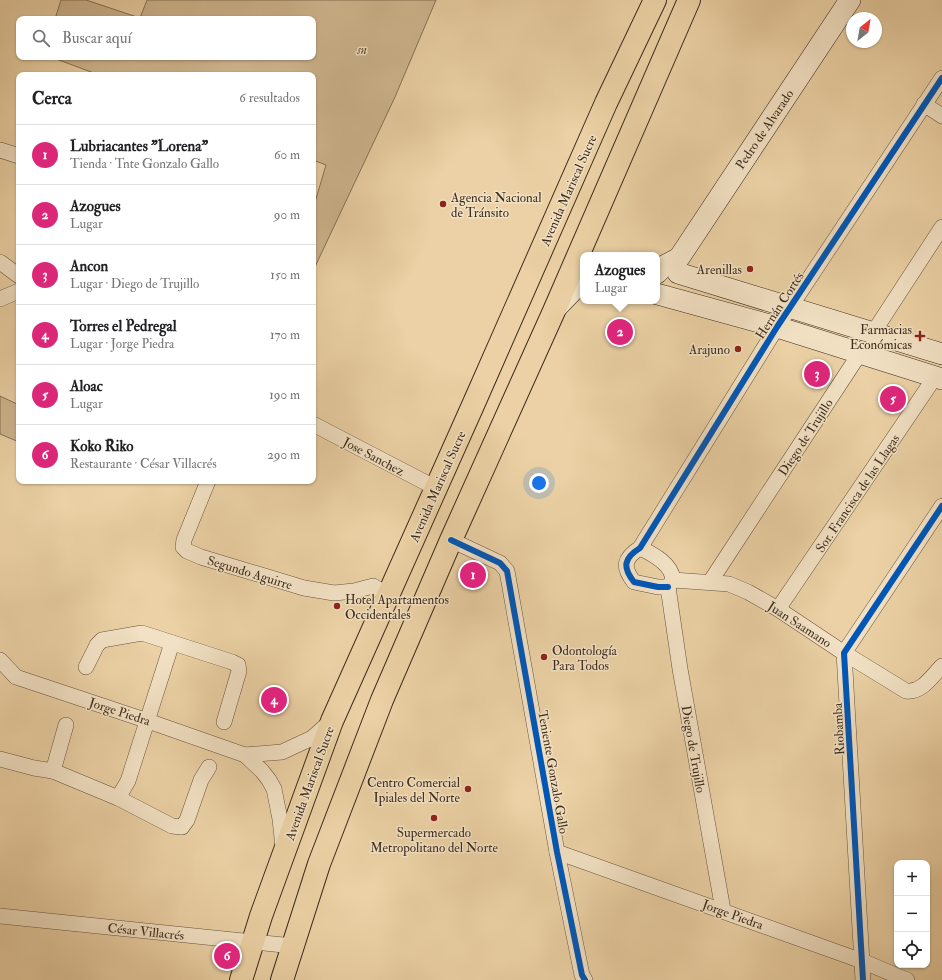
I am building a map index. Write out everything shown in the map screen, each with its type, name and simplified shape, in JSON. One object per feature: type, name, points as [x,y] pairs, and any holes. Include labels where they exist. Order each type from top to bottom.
[{"type":"main road","name":"Avenida Mariscal Sucre","points":[[241,980],[252,942],[332,720],[606,103],[655,0]]},
{"type":"main road","points":[[282,980],[319,864],[382,700],[451,540],[554,311],[689,0]]},
{"type":"main road","name":"Pedro de Alvarado","points":[[661,295],[671,290],[676,282],[678,265],[850,0]]},
{"type":"main road","points":[[678,265],[790,307],[942,354]]},
{"type":"main road","name":"Pedro de Alvarado","points":[[660,270],[664,266],[678,265]]},
{"type":"main road","points":[[554,311],[580,283]]},
{"type":"main road","points":[[661,295],[777,327],[939,378]]},
{"type":"street","name":"Hernán Cortés","points":[[640,548],[777,327],[942,78]]},
{"type":"street","points":[[924,104],[942,116]]},
{"type":"street","points":[[0,150],[16,155]]},
{"type":"street","points":[[873,333],[942,227]]},
{"type":"street","points":[[0,262],[16,274]]},
{"type":"street","points":[[0,299],[16,292]]},
{"type":"street","name":"Diego de Trujillo","points":[[710,582],[860,353]]},
{"type":"street","name":"Sor. Francisca de las Llagas","points":[[778,609],[939,378]]},
{"type":"street","name":"Jose Sanchez","points":[[316,426],[436,488]]},
{"type":"street","name":"Segundo Aguirre","points":[[207,484],[184,540],[183,547],[187,551],[201,557],[304,588],[334,593],[373,586],[388,595]]},
{"type":"street","points":[[844,653],[942,506]]},
{"type":"street","name":"Teniente Gonzalo Gallo","points":[[451,540],[500,562],[508,571],[556,852],[582,974],[585,980]]},
{"type":"street","points":[[640,548],[653,555],[669,568],[673,574],[671,583],[658,587],[634,582],[627,574],[627,562],[631,553],[640,548]]},
{"type":"street","name":"Juan Saamano","points":[[671,583],[710,582],[729,584],[748,592],[778,609],[902,689],[911,692],[922,688],[942,666]]},
{"type":"street","name":"Diego de Trujillo","points":[[671,583],[680,670],[723,910]]},
{"type":"street","points":[[86,667],[97,645],[102,640],[142,633],[232,662],[238,665],[239,671],[224,722]]},
{"type":"street","points":[[118,798],[128,781],[172,643]]},
{"type":"street","name":"Riobamba","points":[[844,653],[863,980]]},
{"type":"street","name":"Jorge Piedra","points":[[0,660],[16,677],[148,720],[244,755],[262,771],[274,789],[280,819],[284,854]]},
{"type":"street","name":"Jorge Piedra","points":[[244,755],[282,752],[312,738],[332,720]]},
{"type":"street","points":[[53,771],[66,725]]},
{"type":"street","points":[[0,759],[34,768],[53,771],[118,798],[172,826],[182,827],[187,820],[201,780],[209,767]]},
{"type":"street","name":"Jorge Piedra","points":[[556,852],[723,910],[862,961],[907,980]]},
{"type":"street","name":"César Villacrés","points":[[0,916],[293,946]]},
{"type":"green space","name":"sn","points":[[61,0],[86,0],[134,16],[56,16]]},
{"type":"green space","name":"sn","points":[[147,0],[436,0],[395,97],[316,265],[316,199],[326,165],[316,161],[316,72],[91,72],[59,60],[316,60],[316,16],[141,16]]},
{"type":"green space","points":[[0,396],[16,404],[16,441],[0,434]]},
{"type":"cycle path","points":[[668,587],[658,587],[634,582],[626,567],[628,559],[640,548],[777,327],[942,78]]},
{"type":"cycle path","points":[[863,980],[844,653],[942,506]]},
{"type":"cycle path","points":[[451,540],[500,563],[507,571],[557,852],[582,975],[585,980]]},
{"type":"place","name":"Agencia Nacional de Tránsito","points":[[443,204]]},
{"type":"place","name":"Arenillas","points":[[750,269]]},
{"type":"place","name":"Azogues","points":[[620,332]]},
{"type":"place","name":"Farmacias Económicas","points":[[920,336]]},
{"type":"place","name":"Arajuno","points":[[738,349]]},
{"type":"place","name":"Ancon","points":[[817,374]]},
{"type":"place","name":"Aloac","points":[[893,399]]},
{"type":"place","name":"Lubriacantes \"Lorena\"","points":[[473,575]]},
{"type":"place","name":"Hotel Apartamentos Occidentales","points":[[337,606]]},
{"type":"place","name":"Odontología Para Todos","points":[[544,657]]},
{"type":"place","name":"Torres el Pedregal","points":[[274,700]]},
{"type":"place","name":"Centro Comercial Ipiales del Norte","points":[[468,789]]},
{"type":"place","name":"Supermercado Metropolitano del Norte","points":[[434,818]]},
{"type":"place","name":"Koko Riko","points":[[227,956]]}]
